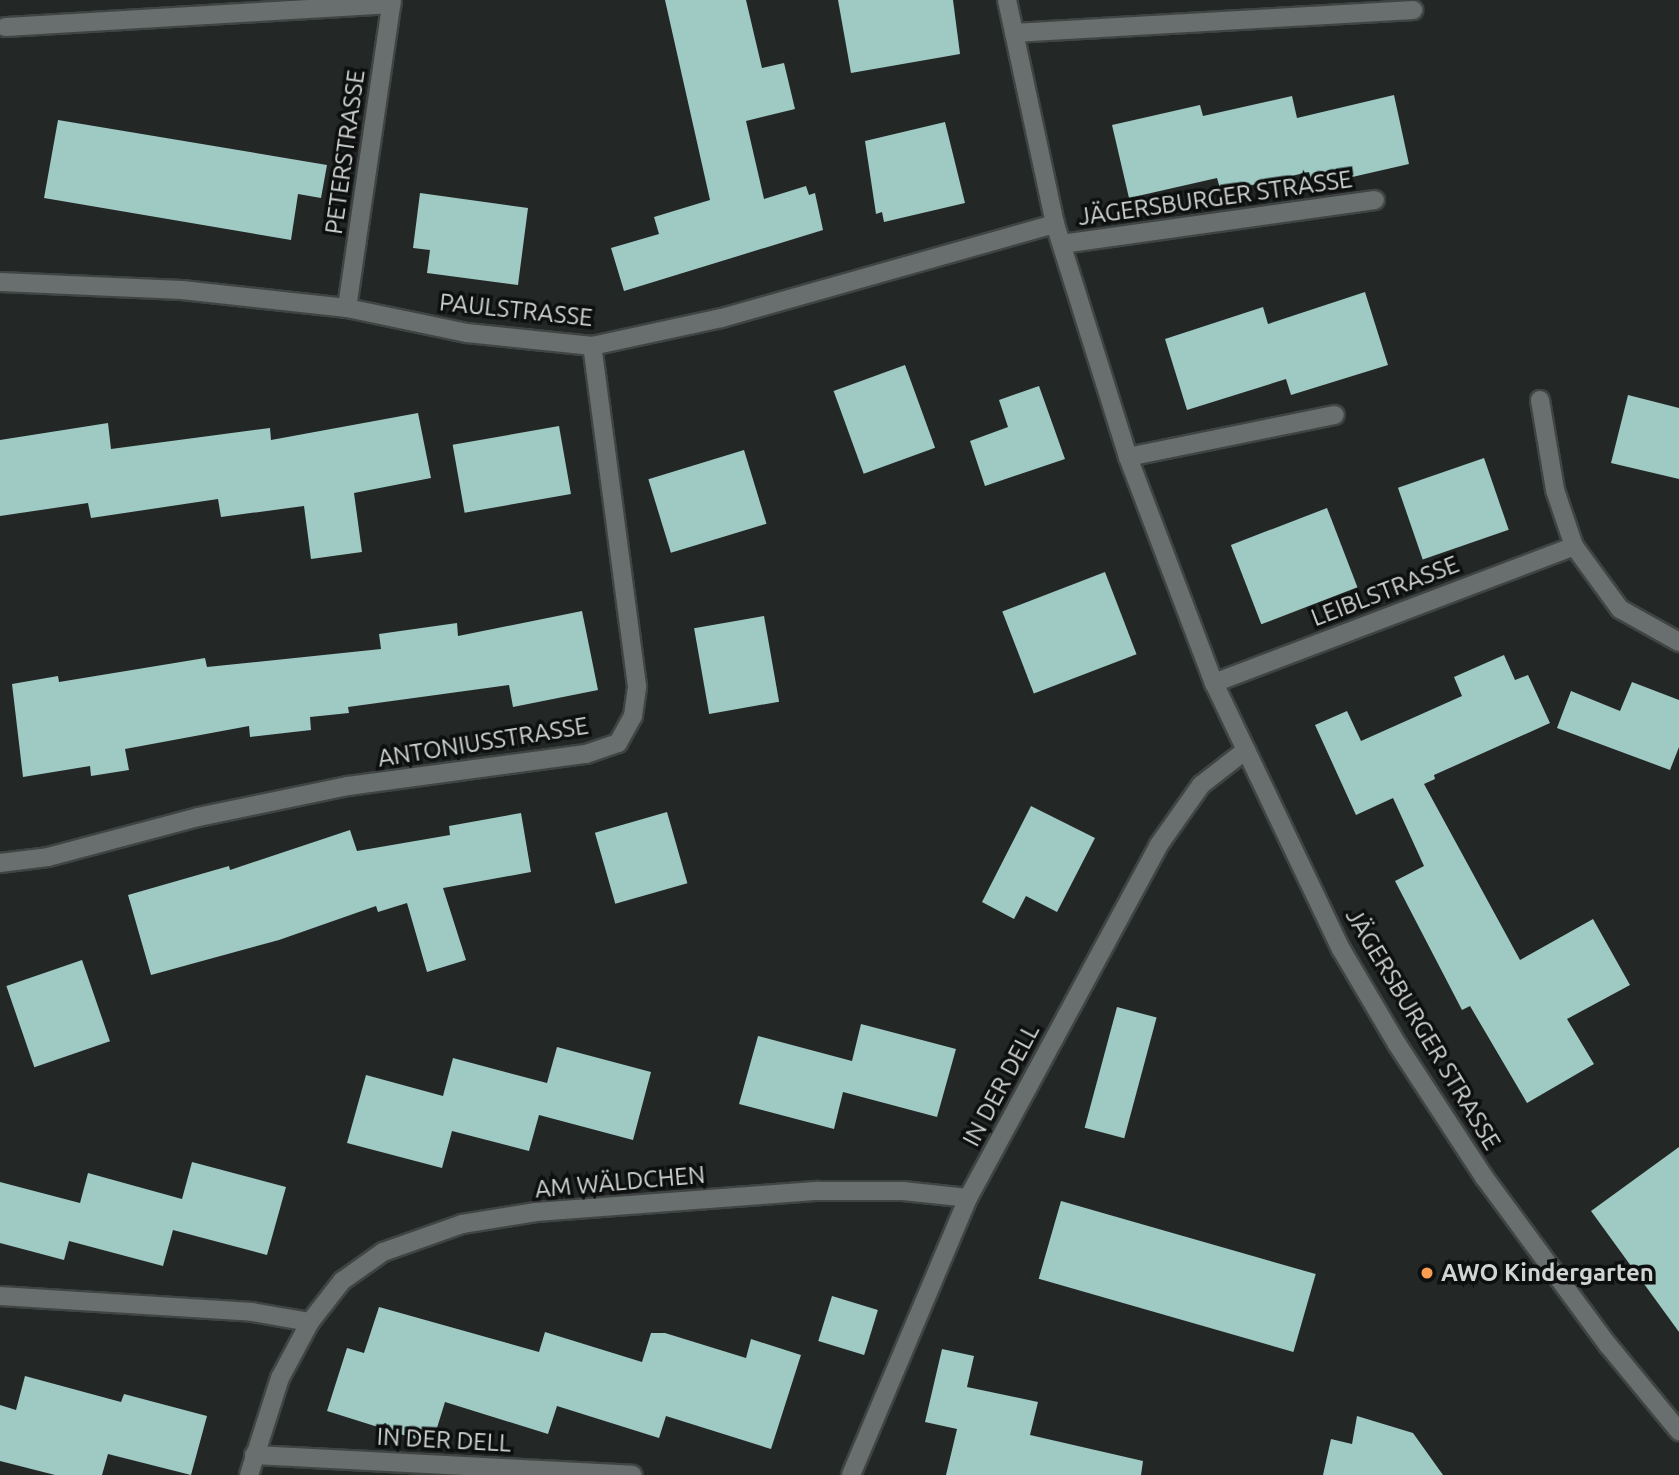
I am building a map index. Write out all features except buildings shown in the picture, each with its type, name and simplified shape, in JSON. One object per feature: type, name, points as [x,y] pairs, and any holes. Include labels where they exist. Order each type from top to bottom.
[{"type":"street","name":"JÄGERSBURGER STRASSE","points":[[1007,0],[1055,224],[1128,457],[1213,683],[1341,949],[1397,1044],[1484,1177],[1608,1345],[1679,1431]]},
{"type":"street","name":"PETERSTRASSE","points":[[5,27],[391,2],[346,309]]},
{"type":"street","points":[[1014,33],[1413,10]]},
{"type":"street","name":"JÄGERSBURGER STRASSE","points":[[1062,244],[1375,200]]},
{"type":"street","name":"PAULSTRASSE","points":[[0,282],[182,290],[346,309],[467,333],[592,346],[722,318],[1055,224]]},
{"type":"street","name":"ANTONIUSSTRASSE","points":[[0,863],[48,857],[198,817],[334,789],[586,754],[618,743],[632,716],[637,686],[592,346]]},
{"type":"street","points":[[1540,400],[1555,490],[1574,546],[1620,609],[1679,642]]},
{"type":"street","points":[[1128,457],[1335,415]]},
{"type":"street","name":"LEIBLSTRASSE","points":[[1213,683],[1574,546]]},
{"type":"street","name":"IN DER DELL","points":[[851,1475],[968,1199],[1158,846],[1201,785],[1246,750]]},
{"type":"street","name":"AM WÄLDCHEN","points":[[249,1475],[280,1378],[310,1322],[342,1281],[383,1252],[462,1224],[536,1212],[818,1191],[903,1191],[968,1199]]},
{"type":"street","points":[[0,1296],[252,1312],[310,1322]]},
{"type":"street","name":"IN DER DELL","points":[[254,1455],[632,1475]]},
{"type":"place","name":"AWO Kindergarten","points":[[1427,1273]]}]
